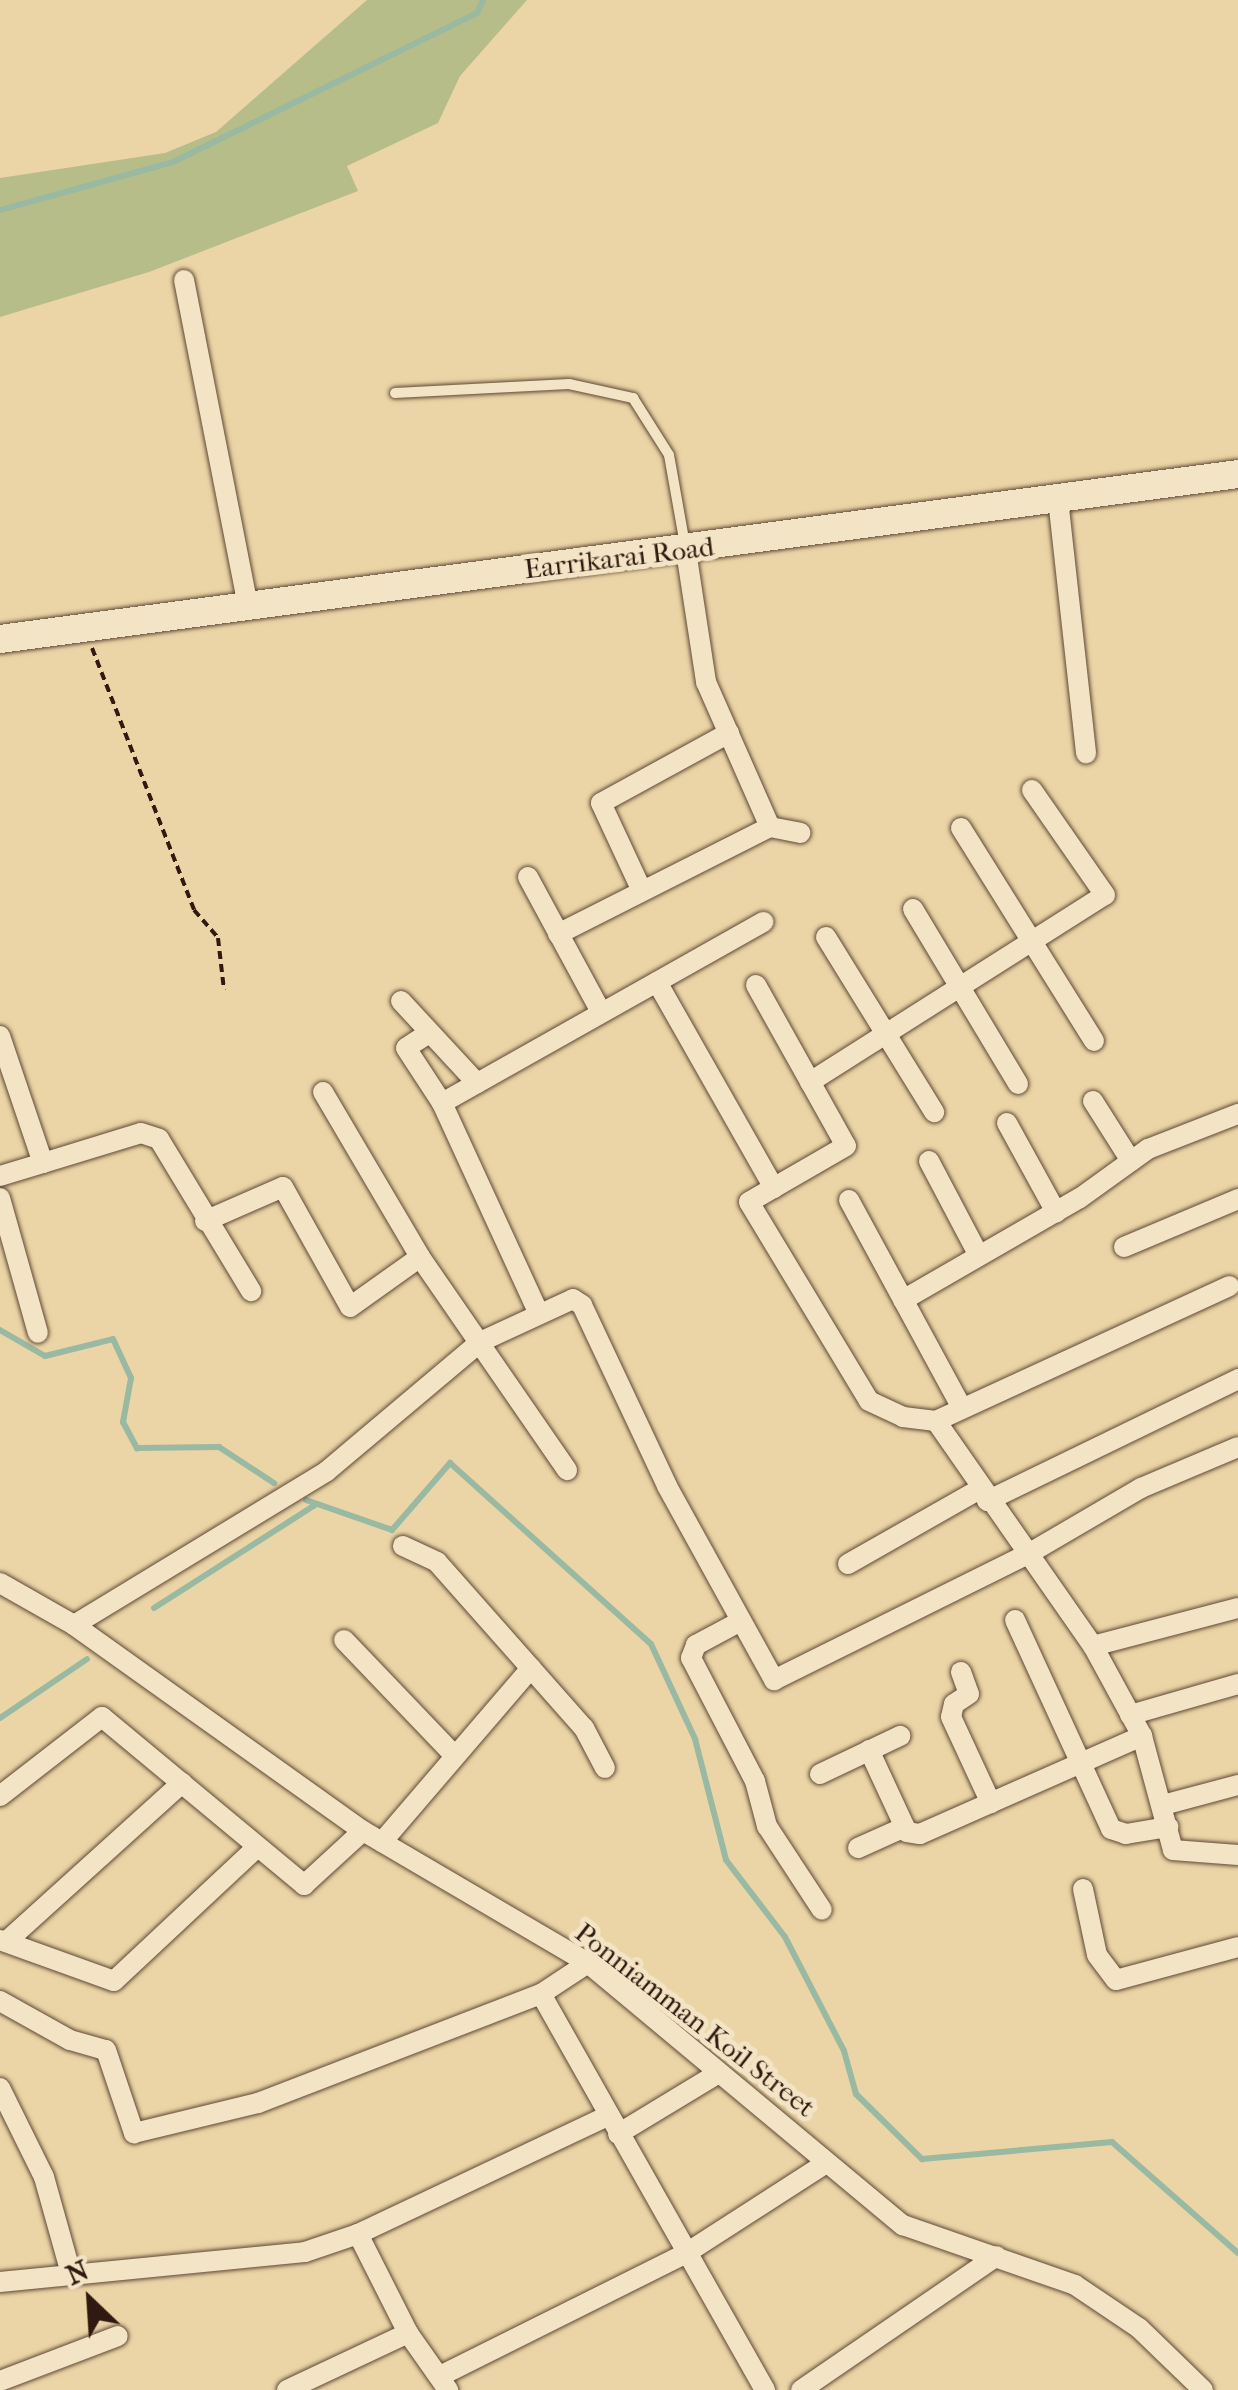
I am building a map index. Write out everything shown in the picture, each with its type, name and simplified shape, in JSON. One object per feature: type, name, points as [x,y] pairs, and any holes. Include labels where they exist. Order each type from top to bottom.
[{"type":"main road","name":"Earrikarai Road","points":[[0,639],[247,602],[686,551],[1238,474]]},
{"type":"street","points":[[184,280],[247,602]]},
{"type":"street","points":[[1058,499],[1086,753]]},
{"type":"street","points":[[686,551],[706,682],[770,827]]},
{"type":"street","points":[[642,891],[602,803],[729,734]]},
{"type":"street","points":[[810,1082],[1105,894],[1032,790]]},
{"type":"street","points":[[558,934],[770,827],[800,833]]},
{"type":"street","points":[[962,828],[1094,1041]]},
{"type":"street","points":[[528,877],[600,1010]]},
{"type":"street","points":[[913,909],[1018,1084]]},
{"type":"street","points":[[442,1103],[600,1010],[763,922]]},
{"type":"street","points":[[826,937],[934,1112]]},
{"type":"street","points":[[657,982],[774,1188]]},
{"type":"street","points":[[756,985],[846,1146],[748,1202],[870,1401],[903,1417],[936,1422],[1228,1286]]},
{"type":"street","points":[[401,1001],[477,1083]]},
{"type":"street","points":[[430,1033],[406,1048],[442,1103],[538,1312]]},
{"type":"street","points":[[0,1036],[42,1163]]},
{"type":"street","points":[[323,1092],[420,1257],[567,1470]]},
{"type":"street","points":[[1093,1101],[1130,1162]]},
{"type":"street","points":[[903,1300],[1056,1212],[1130,1162],[1238,1114]]},
{"type":"street","points":[[1008,1123],[1056,1212]]},
{"type":"street","points":[[0,1176],[141,1134],[158,1139],[204,1221],[251,1291]]},
{"type":"street","points":[[929,1161],[978,1254]]},
{"type":"street","points":[[204,1221],[283,1187],[350,1307],[420,1257]]},
{"type":"street","points":[[0,1198],[38,1332]]},
{"type":"street","points":[[1124,1247],[1238,1199]]},
{"type":"street","points":[[849,1200],[962,1408]]},
{"type":"street","points":[[74,1625],[328,1471],[480,1342],[573,1299],[582,1304],[768,1676],[782,1680],[1028,1554],[1141,1488],[1238,1448]]},
{"type":"street","points":[[848,1564],[982,1496],[1238,1379]]},
{"type":"street","points":[[936,1422],[982,1496],[1092,1646],[1142,1736],[1168,1828],[1180,1854],[1238,1855]]},
{"type":"street","points":[[404,1546],[437,1562],[584,1728],[605,1768]]},
{"type":"street","name":"Ponniamman Koil Street","points":[[0,1584],[74,1625],[373,1836],[588,1963],[903,2225],[1075,2285],[1138,2328],[1204,2390]]},
{"type":"street","points":[[1092,1646],[1238,1608]]},
{"type":"street","points":[[1015,1620],[1117,1833],[1168,1828]]},
{"type":"street","points":[[740,1622],[696,1645],[691,1658],[755,1781],[767,1826],[822,1910]]},
{"type":"street","points":[[344,1640],[453,1754]]},
{"type":"street","points":[[0,1796],[97,1717],[304,1886],[373,1836],[531,1668]]},
{"type":"street","points":[[961,1672],[970,1694],[954,1704],[951,1717],[991,1803]]},
{"type":"street","points":[[1130,1715],[1238,1684]]},
{"type":"street","points":[[820,1774],[900,1736]]},
{"type":"street","points":[[869,1750],[905,1826],[920,1834],[1142,1736]]},
{"type":"street","points":[[182,1784],[3,1941],[114,1981],[257,1847]]},
{"type":"street","points":[[1163,1805],[1238,1785]]},
{"type":"street","points":[[858,1848],[905,1826]]},
{"type":"street","points":[[1083,1889],[1097,1955],[1116,1980],[1238,1947]]},
{"type":"street","points":[[0,2001],[70,2040],[106,2050],[134,2133],[258,2103],[541,1994],[588,1963]]},
{"type":"street","points":[[541,1994],[765,2390]]},
{"type":"street","points":[[0,2282],[70,2270],[105,2273],[305,2252],[358,2234],[613,2125],[717,2074]]},
{"type":"street","points":[[0,2088],[44,2177],[70,2270]]},
{"type":"street","points":[[358,2234],[408,2333],[445,2383],[685,2254],[826,2163]]},
{"type":"street","points":[[802,2390],[998,2256]]},
{"type":"street","points":[[287,2390],[408,2333]]},
{"type":"street","points":[[0,2381],[118,2336]]},
{"type":"lane","points":[[395,394],[569,384],[633,398],[668,455],[686,551]]},
{"type":"path","points":[[83,625],[194,910],[218,938],[224,990]]},
{"type":"green space","points":[[367,0],[527,0],[460,76],[438,123],[347,166],[358,191],[149,272],[0,317],[0,178],[165,153],[216,132]]},
{"type":"waterway","points":[[0,210],[173,162],[477,13],[483,0]]},
{"type":"waterway","points":[[0,1330],[45,1356],[113,1339],[131,1378],[123,1422],[137,1448],[219,1447],[274,1483]]},
{"type":"waterway","points":[[306,1500],[392,1530],[450,1463],[651,1644],[695,1739],[726,1860],[785,1937],[844,2051],[856,2094],[922,2159],[1112,2142],[1238,2253]]},
{"type":"waterway","points":[[154,1608],[315,1505]]},
{"type":"waterway","points":[[0,1718],[87,1659]]}]
